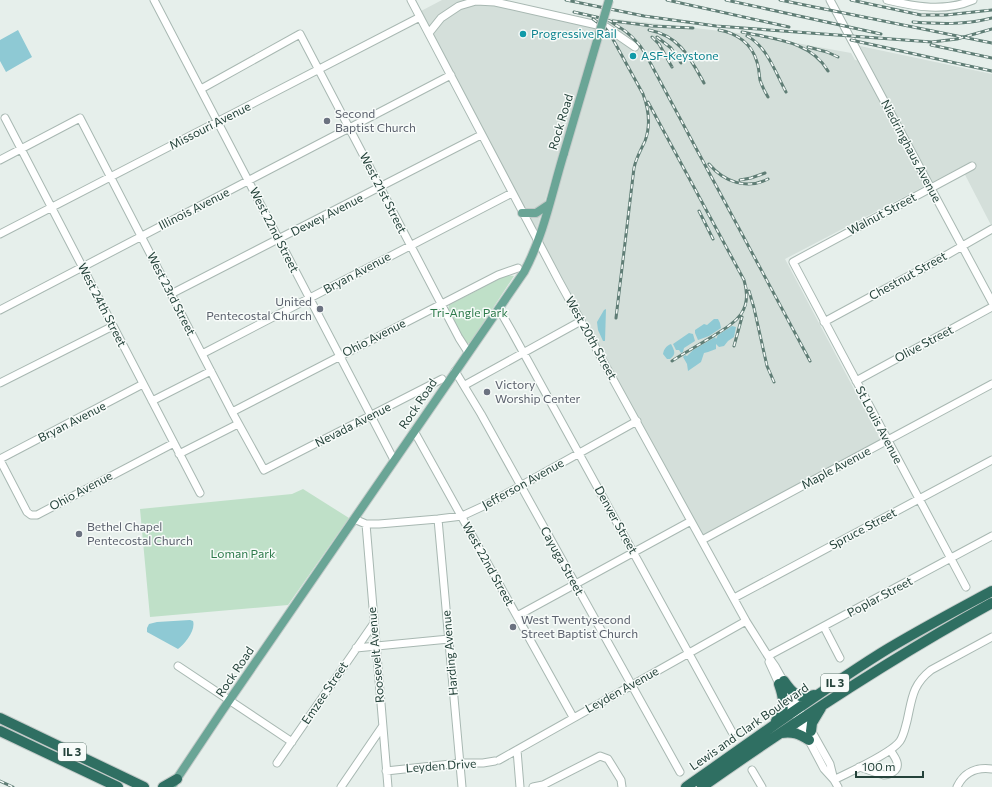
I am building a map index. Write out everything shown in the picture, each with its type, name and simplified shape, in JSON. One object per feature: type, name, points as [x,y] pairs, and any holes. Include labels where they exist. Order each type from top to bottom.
[{"type":"highway","name":"Lewis and Clark Boulevard","points":[[702,787],[781,733],[820,693],[909,637],[992,591]]},
{"type":"highway","name":"Lewis and Clark Boulevard","points":[[686,787],[773,726],[826,702],[894,659],[992,603]]},
{"type":"highway","points":[[781,683],[796,695],[801,697],[812,696],[820,693]]},
{"type":"highway","points":[[773,726],[784,707],[781,683]]},
{"type":"highway","points":[[781,733],[798,733],[810,736],[812,723],[826,702]]},
{"type":"highway","name":"IL 3","points":[[0,718],[144,787]]},
{"type":"highway","name":"IL 3","points":[[0,731],[118,787]]},
{"type":"highway","points":[[163,787],[175,783]]},
{"type":"main road","name":"Rock Road","points":[[175,783],[229,701],[524,272],[537,241],[609,0]]},
{"type":"main road","points":[[522,212],[536,213],[548,205]]},
{"type":"street","name":"West 22nd Street","points":[[154,0],[394,460]]},
{"type":"street","name":"West 20th Street","points":[[411,0],[537,241],[746,621],[768,656],[770,666],[810,736],[824,769],[838,787]]},
{"type":"street","name":"Niedringhaus Avenue","points":[[830,0],[992,302]]},
{"type":"street","points":[[886,0],[930,8],[958,5],[973,0]]},
{"type":"street","points":[[429,34],[441,18],[459,6],[476,1],[495,2],[606,27],[634,46]]},
{"type":"street","name":"Missouri Avenue","points":[[0,234],[420,17]]},
{"type":"street","name":"West 21st Street","points":[[201,89],[300,34],[441,304],[468,352]]},
{"type":"street","name":"Illinois Avenue","points":[[0,310],[451,75]]},
{"type":"street","name":"West 24th Street","points":[[6,118],[200,493]]},
{"type":"street","name":"West 23rd Street","points":[[22,148],[80,118],[238,424],[264,470]]},
{"type":"street","name":"Dewey Avenue","points":[[171,294],[279,240],[481,135]]},
{"type":"street","points":[[0,160],[22,148]]},
{"type":"street","name":"Walnut Street","points":[[792,262],[972,166]]},
{"type":"street","name":"Bryan Avenue","points":[[202,354],[512,193]]},
{"type":"street","name":"Chestnut Street","points":[[824,322],[992,229]]},
{"type":"street","name":"St Louis Avenue","points":[[792,262],[966,587]]},
{"type":"street","name":"Ohio Avenue","points":[[232,412],[498,275],[518,268]]},
{"type":"street","name":"Olive Street","points":[[856,381],[992,307]]},
{"type":"street","name":"Denver Street","points":[[497,311],[503,316],[732,732]]},
{"type":"street","points":[[465,385],[581,321]]},
{"type":"street","points":[[0,384],[113,326]]},
{"type":"street","points":[[152,401],[211,371]]},
{"type":"street","name":"Cayuga Street","points":[[455,371],[465,385],[680,772]]},
{"type":"street","name":"Nevada Avenue","points":[[264,470],[442,379]]},
{"type":"street","name":"Bryan Avenue","points":[[0,459],[143,384]]},
{"type":"street","name":"Maple Avenue","points":[[702,540],[992,384]]},
{"type":"street","name":"Jefferson Avenue","points":[[354,520],[366,524],[399,523],[462,516],[521,486],[637,421]]},
{"type":"street","points":[[179,454],[238,424]]},
{"type":"street","name":"West 22nd Street","points":[[414,431],[573,717]]},
{"type":"street","name":"Ohio Avenue","points":[[0,459],[27,512],[37,514],[174,443]]},
{"type":"street","name":"Spruce Street","points":[[734,598],[992,460]]},
{"type":"street","name":"Harding Avenue","points":[[438,519],[462,787]]},
{"type":"street","points":[[517,616],[691,521]]},
{"type":"street","name":"Roosevelt Avenue","points":[[366,524],[375,646],[388,787]]},
{"type":"street","name":"Poplar Street","points":[[768,656],[992,536]]},
{"type":"street","name":"Leyden Avenue","points":[[497,760],[746,621]]},
{"type":"street","name":"Emzee Street","points":[[277,763],[374,623]]},
{"type":"street","points":[[824,627],[840,658]]},
{"type":"street","points":[[834,780],[890,750],[896,745],[903,736],[914,691],[920,680],[931,670],[992,637]]},
{"type":"street","points":[[356,648],[448,639]]},
{"type":"street","points":[[178,666],[292,742]]},
{"type":"street","points":[[341,787],[382,727]]},
{"type":"street","points":[[516,750],[520,787]]},
{"type":"street","points":[[859,767],[884,775],[892,773],[898,765],[890,750]]},
{"type":"street","points":[[533,787],[543,785],[600,756],[608,759],[621,780],[622,787]]},
{"type":"street","name":"Leyden Drive","points":[[386,771],[460,763],[474,764],[497,760]]},
{"type":"street","points":[[958,787],[964,776],[971,772],[983,768],[992,769]]},
{"type":"street","points":[[752,770],[762,787]]},
{"type":"shaded area","points":[[442,0],[502,0],[598,22],[536,231],[421,11]]},
{"type":"shaded area","points":[[607,18],[747,34],[851,53],[855,60],[868,62],[860,46],[992,74],[992,227],[961,167],[785,259],[881,440],[703,535],[541,240]]},
{"type":"green space","name":"Tri-Angle Park","points":[[507,275],[514,276],[470,343],[467,344],[464,342],[448,310],[449,305]]},
{"type":"green space","name":"Loman Park","points":[[303,489],[349,518],[288,605],[150,617],[140,509],[292,494]]},
{"type":"water","points":[[18,30],[32,57],[6,72],[0,61],[0,40]]},
{"type":"water","points":[[606,309],[605,341],[603,341],[598,330],[597,322]]},
{"type":"water","points":[[714,319],[718,319],[721,328],[709,336],[698,340],[695,330],[704,324],[707,325]]},
{"type":"water","points":[[732,326],[736,327],[734,337],[724,346],[719,347],[716,344],[716,349],[704,353],[701,362],[688,371],[687,364],[683,357],[685,355],[687,356],[693,350],[715,337],[716,339],[718,335]]},
{"type":"water","points":[[689,333],[693,334],[695,341],[684,348],[683,352],[681,353],[679,350],[676,350],[673,344]]},
{"type":"water","points":[[671,344],[674,354],[670,359],[667,359],[663,352]]},
{"type":"water","points":[[193,621],[193,628],[187,640],[178,649],[147,632],[149,624],[157,622]]},
{"type":"railway","points":[[566,0],[644,16],[716,26],[932,42],[957,39],[992,29]]},
{"type":"railway","points":[[667,0],[789,27]]},
{"type":"railway","points":[[726,0],[881,34]]},
{"type":"railway","points":[[780,0],[992,43]]},
{"type":"railway","points":[[851,0],[921,15],[946,15],[992,10]]},
{"type":"railway","points":[[574,12],[605,19]]},
{"type":"railway","points":[[599,18],[610,21],[620,28]]},
{"type":"railway","points":[[913,22],[972,22],[992,18]]},
{"type":"railway","points":[[593,19],[605,28],[613,38]]},
{"type":"railway","points":[[613,21],[652,26],[693,28]]},
{"type":"railway","points":[[616,25],[632,37],[645,53],[810,361]]},
{"type":"railway","points":[[649,30],[669,37],[683,49],[704,83]]},
{"type":"railway","points":[[719,30],[726,31],[738,37],[748,45],[755,56],[758,64],[760,80],[768,97]]},
{"type":"railway","points":[[742,32],[779,40],[802,47],[821,61],[828,71]]},
{"type":"railway","points":[[610,34],[643,94],[647,106],[649,123],[647,135],[637,157],[634,168],[616,318]]},
{"type":"railway","points":[[747,36],[760,46],[765,53],[775,69],[786,92]]},
{"type":"railway","points":[[652,37],[659,44],[672,67]]},
{"type":"railway","points":[[657,37],[671,48],[681,63]]},
{"type":"railway","points":[[851,40],[992,71]]},
{"type":"railway","points":[[931,45],[992,58]]},
{"type":"railway","points":[[808,47],[827,52],[838,57]]},
{"type":"railway","points":[[648,102],[744,280],[746,291],[744,309],[734,322],[719,333],[672,361]]},
{"type":"railway","points":[[709,164],[729,180],[736,182],[752,184],[768,179]]},
{"type":"railway","points":[[740,180],[765,173]]},
{"type":"railway","points":[[699,211],[713,239]]},
{"type":"railway","points":[[749,291],[767,366],[774,382]]},
{"type":"railway","points":[[734,346],[742,317]]},
{"type":"railway","points":[[0,781],[13,787]]},
{"type":"place","name":"Progressive Rail","points":[[523,34]]},
{"type":"place","name":"ASF-Keystone","points":[[633,56]]},
{"type":"place","name":"Second Baptist Church","points":[[327,121]]},
{"type":"place","name":"United Pentecostal Church","points":[[320,309]]},
{"type":"place","name":"Victory Worship Center","points":[[487,392]]},
{"type":"place","name":"Bethel Chapel Pentecostal Church","points":[[79,534]]},
{"type":"place","name":"West Twentysecond Street Baptist Church","points":[[513,627]]}]
